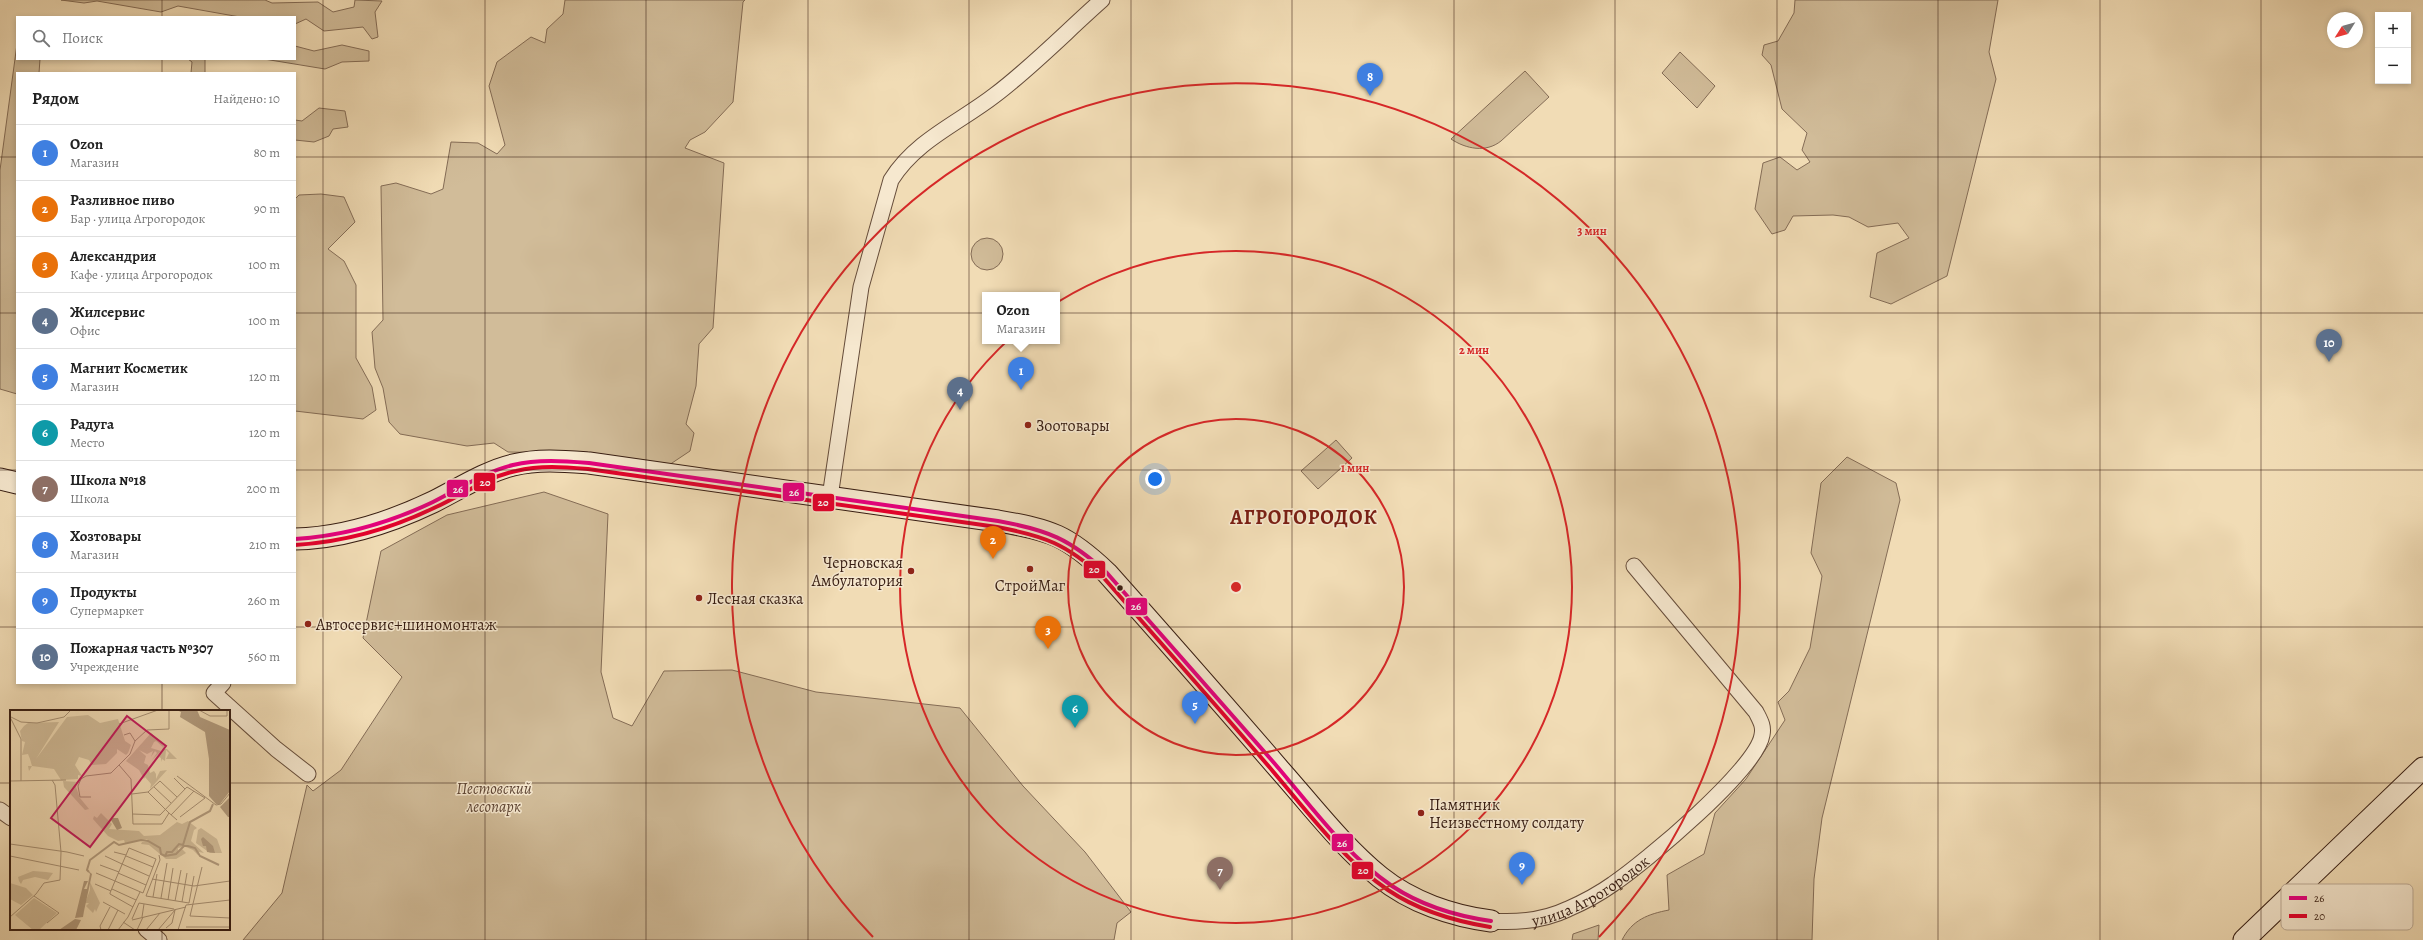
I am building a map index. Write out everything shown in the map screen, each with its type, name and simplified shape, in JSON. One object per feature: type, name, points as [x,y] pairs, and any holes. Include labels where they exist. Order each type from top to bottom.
[{"type":"street","points":[[830,497],[861,287],[891,180],[900,165],[916,150],[996,95],[1102,0]]},
{"type":"street","name":"улица Агрогородок","points":[[296,539],[322,537],[358,530],[431,503],[512,465],[544,460],[588,463],[830,497],[1026,526],[1053,533],[1073,544],[1107,573],[1338,836],[1380,877],[1398,889],[1424,902],[1464,917],[1491,921],[1516,922],[1540,920],[1568,910],[1613,884],[1636,868],[1720,793],[1757,749],[1762,736],[1762,723],[1756,712],[1634,566]]},
{"type":"street","points":[[0,479],[16,483]]},
{"type":"street","points":[[222,684],[214,693],[276,749],[308,774]]},
{"type":"street","points":[[2302,884],[2423,768]]},
{"type":"street","points":[[0,810],[10,817]]},
{"type":"street","points":[[2244,940],[2281,904]]},
{"type":"street","points":[[147,930],[159,940]]},
{"type":"green space","points":[[61,0],[265,0],[272,3],[318,2],[333,12],[354,7],[355,0],[382,1],[375,12],[378,37],[372,39],[363,27],[324,31],[306,19],[296,24],[296,16],[234,16],[178,6],[161,12],[97,1],[84,3]]},
{"type":"green space","points":[[565,0],[745,0],[743,2],[733,102],[705,132],[690,140],[685,148],[724,163],[713,328],[699,344],[696,386],[686,424],[694,433],[690,451],[669,465],[562,453],[508,452],[494,443],[467,446],[400,434],[389,422],[383,388],[375,368],[372,332],[383,320],[381,186],[396,183],[431,194],[443,189],[451,142],[478,143],[497,154],[505,145],[489,86],[497,62],[531,37],[545,43],[547,29],[563,14]]},
{"type":"green space","points":[[1795,0],[1998,0],[1989,52],[1996,79],[1947,276],[1891,304],[1870,297],[1877,253],[1909,238],[1898,223],[1868,227],[1849,217],[1833,215],[1793,216],[1785,230],[1772,234],[1755,209],[1763,163],[1780,157],[1797,170],[1810,162],[1802,150],[1807,133],[1782,109],[1771,65],[1762,55],[1764,45],[1778,41],[1794,13]]},
{"type":"green space","points":[[342,45],[369,51],[369,61],[342,62],[325,69],[270,60],[296,60],[296,46],[314,51]]},
{"type":"green space","points":[[16,51],[16,60],[40,60],[39,72],[16,72],[16,394],[0,389],[0,170]]},
{"type":"green space","points":[[1680,52],[1715,86],[1697,108],[1662,73]]},
{"type":"green space","points":[[189,60],[205,60],[205,72],[191,72],[192,62]]},
{"type":"green space","points":[[1525,71],[1549,97],[1495,145],[1476,148],[1463,145],[1451,139]]},
{"type":"green space","points":[[319,108],[345,111],[348,127],[333,129],[329,136],[314,142],[296,140],[296,120],[302,121]]},
{"type":"green space","points":[[321,194],[344,197],[355,222],[328,249],[344,261],[356,285],[356,358],[372,387],[376,410],[363,419],[296,411],[296,198],[299,195]]},
{"type":"green space","points":[[987,238],[993,239],[1000,245],[1003,254],[1002,260],[996,267],[987,270],[981,269],[974,263],[971,254],[972,248],[978,241]]},
{"type":"green space","points":[[1336,440],[1352,458],[1318,489],[1301,471]]},
{"type":"green space","points":[[1847,457],[1896,483],[1900,500],[1822,818],[1814,879],[1812,940],[1622,940],[1631,927],[1641,919],[1669,910],[1667,875],[1704,854],[1715,813],[1746,779],[1785,720],[1778,702],[1789,691],[1810,648],[1822,576],[1811,553],[1821,483]]},
{"type":"green space","name":"Пестовский лесопарк","points":[[544,492],[608,514],[601,672],[613,718],[632,726],[664,671],[732,670],[816,692],[960,708],[1023,786],[1085,852],[1131,912],[1117,923],[1114,940],[243,940],[282,893],[307,785],[313,791],[341,770],[402,677],[363,638],[381,551],[447,515]]},
{"type":"green space","points":[[1599,925],[1598,940],[1572,940],[1573,934]]},
{"type":"transit line","name":"26","points":[[296,539],[348,532],[383,522],[433,502],[482,476],[502,468],[522,463],[551,461],[589,463],[998,521],[1045,532],[1069,544],[1094,561],[1107,573],[1344,845],[1375,874],[1403,893],[1427,905],[1452,913],[1491,921]]},
{"type":"transit line","name":"20","points":[[296,545],[331,541],[385,528],[419,515],[495,477],[525,469],[552,467],[588,469],[997,527],[1042,538],[1066,549],[1103,577],[1326,834],[1371,878],[1388,890],[1424,909],[1463,922],[1490,927]]},
{"type":"place","name":"Хозтовары","points":[[1370,96]]},
{"type":"place","name":"Пожарная часть №307","points":[[2329,362]]},
{"type":"place","name":"Ozon","points":[[1021,390]]},
{"type":"place","name":"Жилсервис","points":[[960,410]]},
{"type":"place","name":"Зоотовары","points":[[1028,425]]},
{"type":"place","name":"Разливное пиво","points":[[993,559]]},
{"type":"place","name":"СтройМаг","points":[[1030,569]]},
{"type":"place","name":"Черновская Амбулатория","points":[[911,571]]},
{"type":"place","name":"Лесная сказка","points":[[699,598]]},
{"type":"place","name":"Автосервис+шиномонтаж","points":[[308,624]]},
{"type":"place","name":"Александрия","points":[[1048,649]]},
{"type":"place","name":"Магнит Косметик","points":[[1195,724]]},
{"type":"place","name":"Радуга","points":[[1075,728]]},
{"type":"place","name":"Памятник Неизвестному солдату","points":[[1421,813]]},
{"type":"place","name":"Продукты","points":[[1522,885]]},
{"type":"place","name":"Школа №18","points":[[1220,890]]},
{"type":"district","name":"АГРОГОРОДОК","points":[[1304,517]]}]
